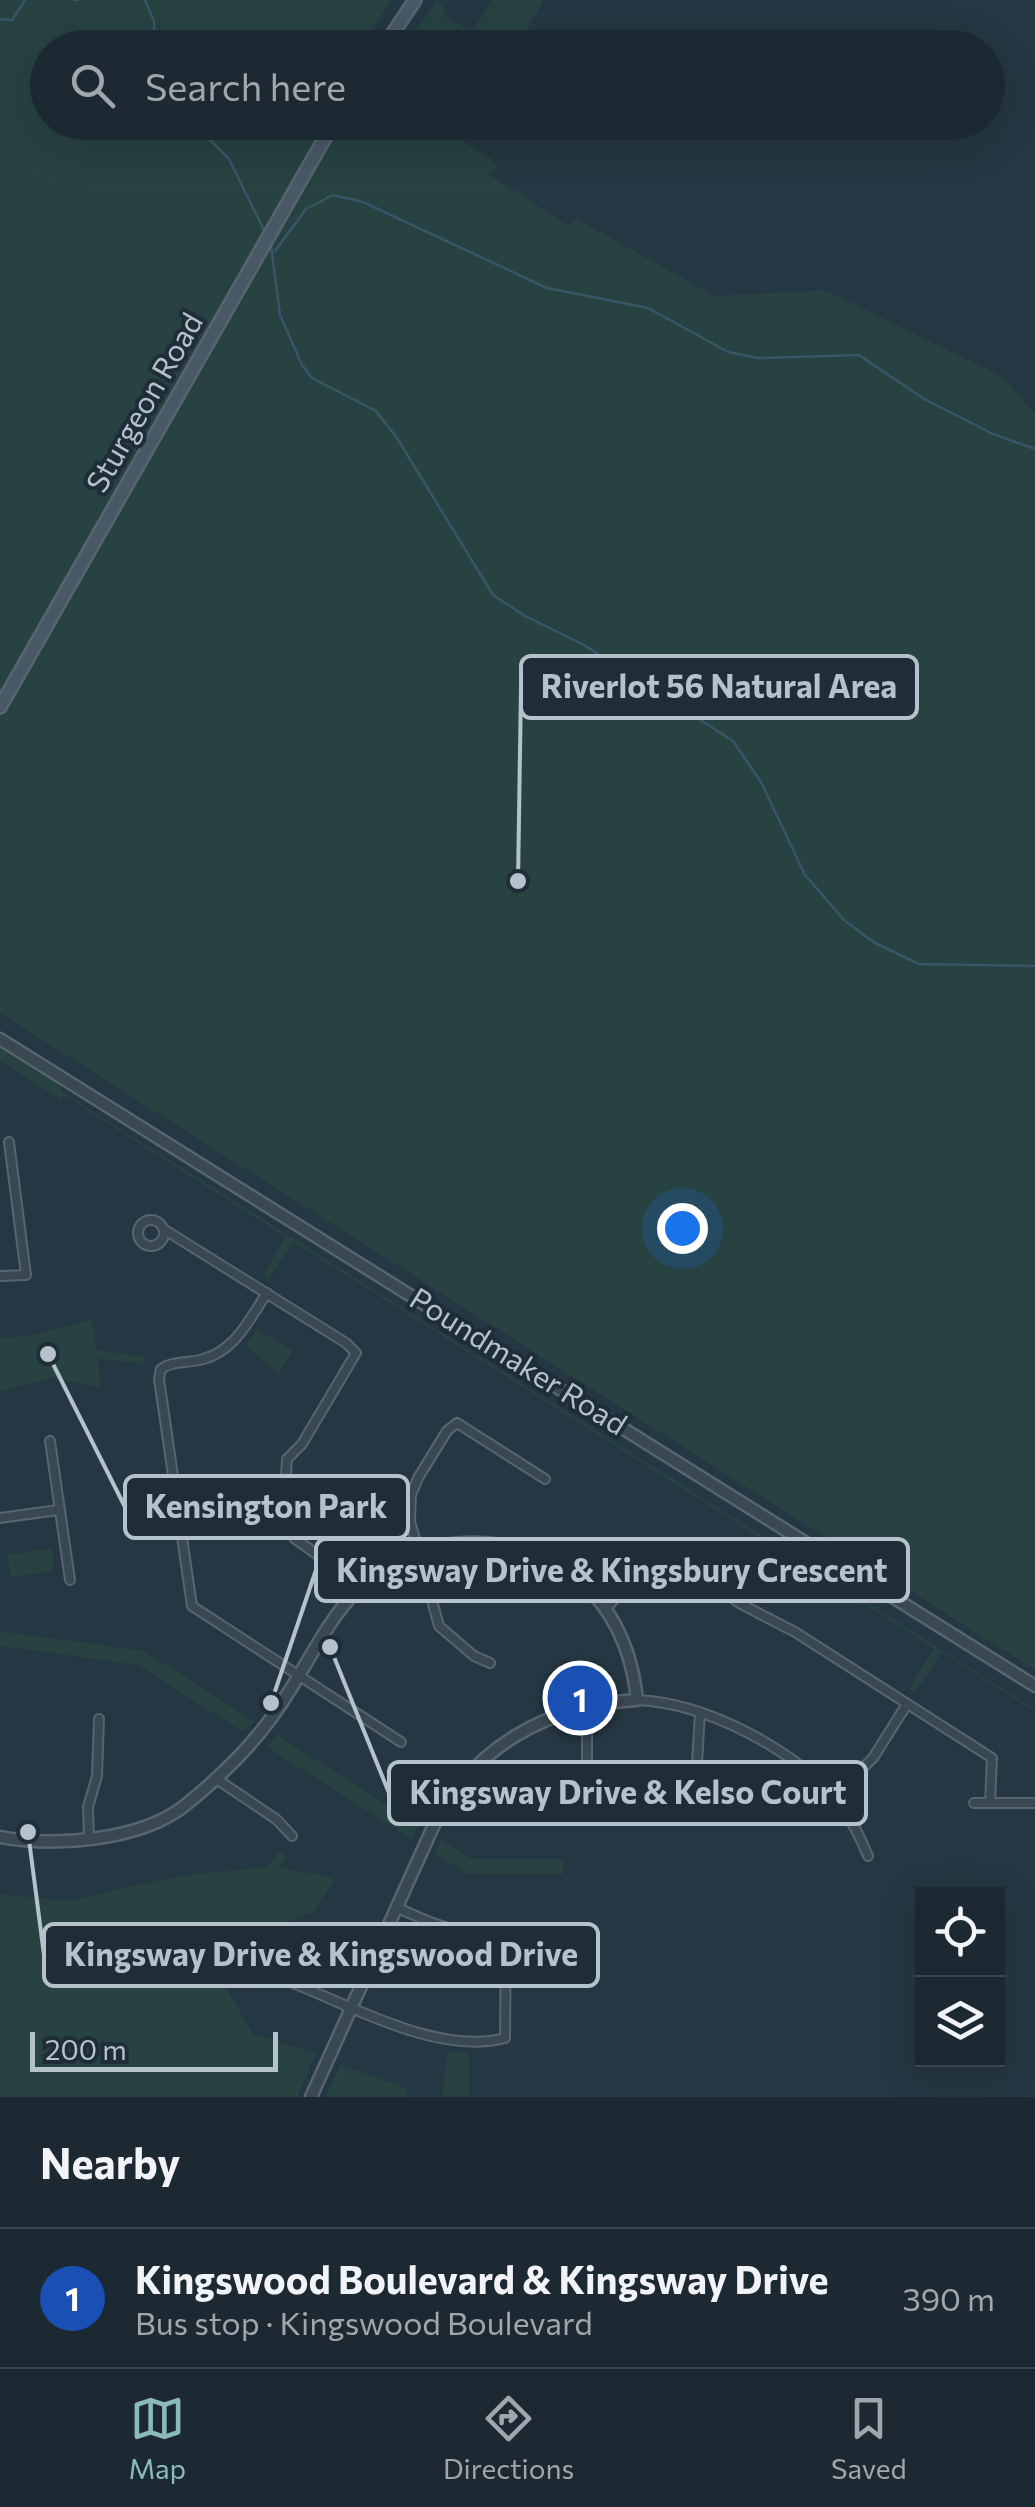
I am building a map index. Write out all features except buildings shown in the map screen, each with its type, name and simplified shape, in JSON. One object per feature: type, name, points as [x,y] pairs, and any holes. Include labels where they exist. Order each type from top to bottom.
[{"type":"main road","points":[[395,30],[416,0]]},
{"type":"main road","name":"Sturgeon Road","points":[[0,708],[324,140]]},
{"type":"street","name":"Poundmaker Road","points":[[0,1039],[1035,1686]]},
{"type":"street","points":[[0,1276],[26,1275],[9,1142]]},
{"type":"street","points":[[164,1230],[346,1343],[356,1354],[302,1444],[287,1459],[286,1492],[294,1538],[361,1586]]},
{"type":"street","points":[[267,1294],[227,1347],[200,1360],[162,1366],[160,1379],[192,1606],[402,1742]]},
{"type":"street","points":[[490,1664],[438,1626],[409,1514],[414,1486],[446,1431],[457,1423],[545,1479]]},
{"type":"street","points":[[50,1441],[70,1580]]},
{"type":"street","points":[[0,1518],[58,1510]]},
{"type":"street","points":[[0,1837],[46,1842],[89,1838],[135,1830],[183,1806],[270,1721],[340,1611],[361,1586],[416,1552],[460,1543],[515,1548],[566,1570],[607,1608],[626,1648],[637,1700]]},
{"type":"street","points":[[607,1608],[659,1546],[722,1592],[795,1632],[992,1758],[990,1803]]},
{"type":"street","points":[[312,2097],[440,1813],[480,1763],[526,1728],[587,1706],[637,1700],[700,1712],[744,1732],[787,1759],[833,1797],[854,1825],[868,1856]]},
{"type":"street","points":[[833,1797],[873,1758],[907,1704]]},
{"type":"street","points":[[587,1706],[587,1779],[593,1795],[606,1798],[695,1797],[700,1712]]},
{"type":"street","points":[[89,1838],[88,1807],[97,1776],[100,1719]]},
{"type":"street","points":[[215,1778],[276,1819],[292,1836]]},
{"type":"street","points":[[462,1782],[480,1796]]},
{"type":"street","points":[[974,1802],[1035,1803]]},
{"type":"street","points":[[288,1981],[394,2025],[433,2036],[492,2042],[505,2038],[506,1936],[495,1929],[443,1927],[398,1908]]},
{"type":"green space","points":[[0,0],[392,0],[372,30],[30,30],[30,140],[460,140],[490,158],[498,170],[487,173],[567,225],[577,219],[715,296],[825,290],[1003,377],[1035,414],[1035,1670],[0,1013]]},
{"type":"green space","points":[[493,0],[544,0],[527,30],[473,30]]},
{"type":"green space","points":[[437,1],[446,18],[470,30],[416,30]]},
{"type":"green space","points":[[0,1043],[60,1080],[61,1091],[1035,1709],[1035,1712],[942,1652],[915,1693],[909,1689],[934,1648],[294,1242],[269,1279],[263,1275],[286,1237],[63,1095],[62,1100],[0,1061]]},
{"type":"green space","points":[[92,1319],[96,1350],[146,1357],[142,1364],[98,1358],[101,1388],[51,1378],[0,1392],[0,1338],[35,1335]]},
{"type":"green space","points":[[257,1329],[293,1351],[278,1374],[246,1345]]},
{"type":"green space","points":[[53,1548],[53,1571],[11,1577],[7,1555]]},
{"type":"green space","points":[[0,1631],[144,1651],[254,1721],[243,1732],[138,1665],[0,1646]]},
{"type":"green space","points":[[277,1735],[418,1825],[412,1839],[267,1747]]},
{"type":"green space","points":[[441,1840],[472,1859],[563,1859],[563,1874],[467,1874],[435,1853]]},
{"type":"green space","points":[[280,1851],[287,1855],[278,1867],[335,1878],[313,1912],[240,1941],[226,1988],[253,2034],[316,2053],[297,2097],[0,2097],[0,1894],[68,1901],[178,1876],[267,1867]]},
{"type":"green space","points":[[447,2052],[469,2053],[469,2097],[442,2096]]},
{"type":"green space","points":[[341,2064],[407,2089],[406,2097],[325,2097]]},
{"type":"waterway","points":[[0,19],[12,20],[25,0]]},
{"type":"waterway","points":[[145,0],[154,30]]},
{"type":"waterway","points":[[210,140],[229,159],[266,234]]},
{"type":"waterway","points":[[275,251],[306,209],[333,195],[363,202],[547,288],[648,308],[728,352],[758,358],[859,355],[924,399],[993,434],[1035,449]]},
{"type":"waterway","points":[[271,245],[280,315],[302,365],[312,378],[376,411],[397,438],[493,595],[584,645],[733,741],[761,782],[805,875],[845,921],[875,943],[919,964],[1035,966]]},
{"type":"place","name":"Riverlot 56 Natural Area","points":[[518,881]]},
{"type":"place","name":"Kensington Park","points":[[48,1354]]},
{"type":"place","name":"Kingsway Drive & Kelso Court","points":[[330,1647]]},
{"type":"place","name":"Kingswood Boulevard & Kingsway Drive","points":[[580,1698]]},
{"type":"place","name":"Kingsway Drive & Kingsbury Crescent","points":[[271,1703]]},
{"type":"place","name":"Kingsway Drive & Kingswood Drive","points":[[28,1832]]}]
